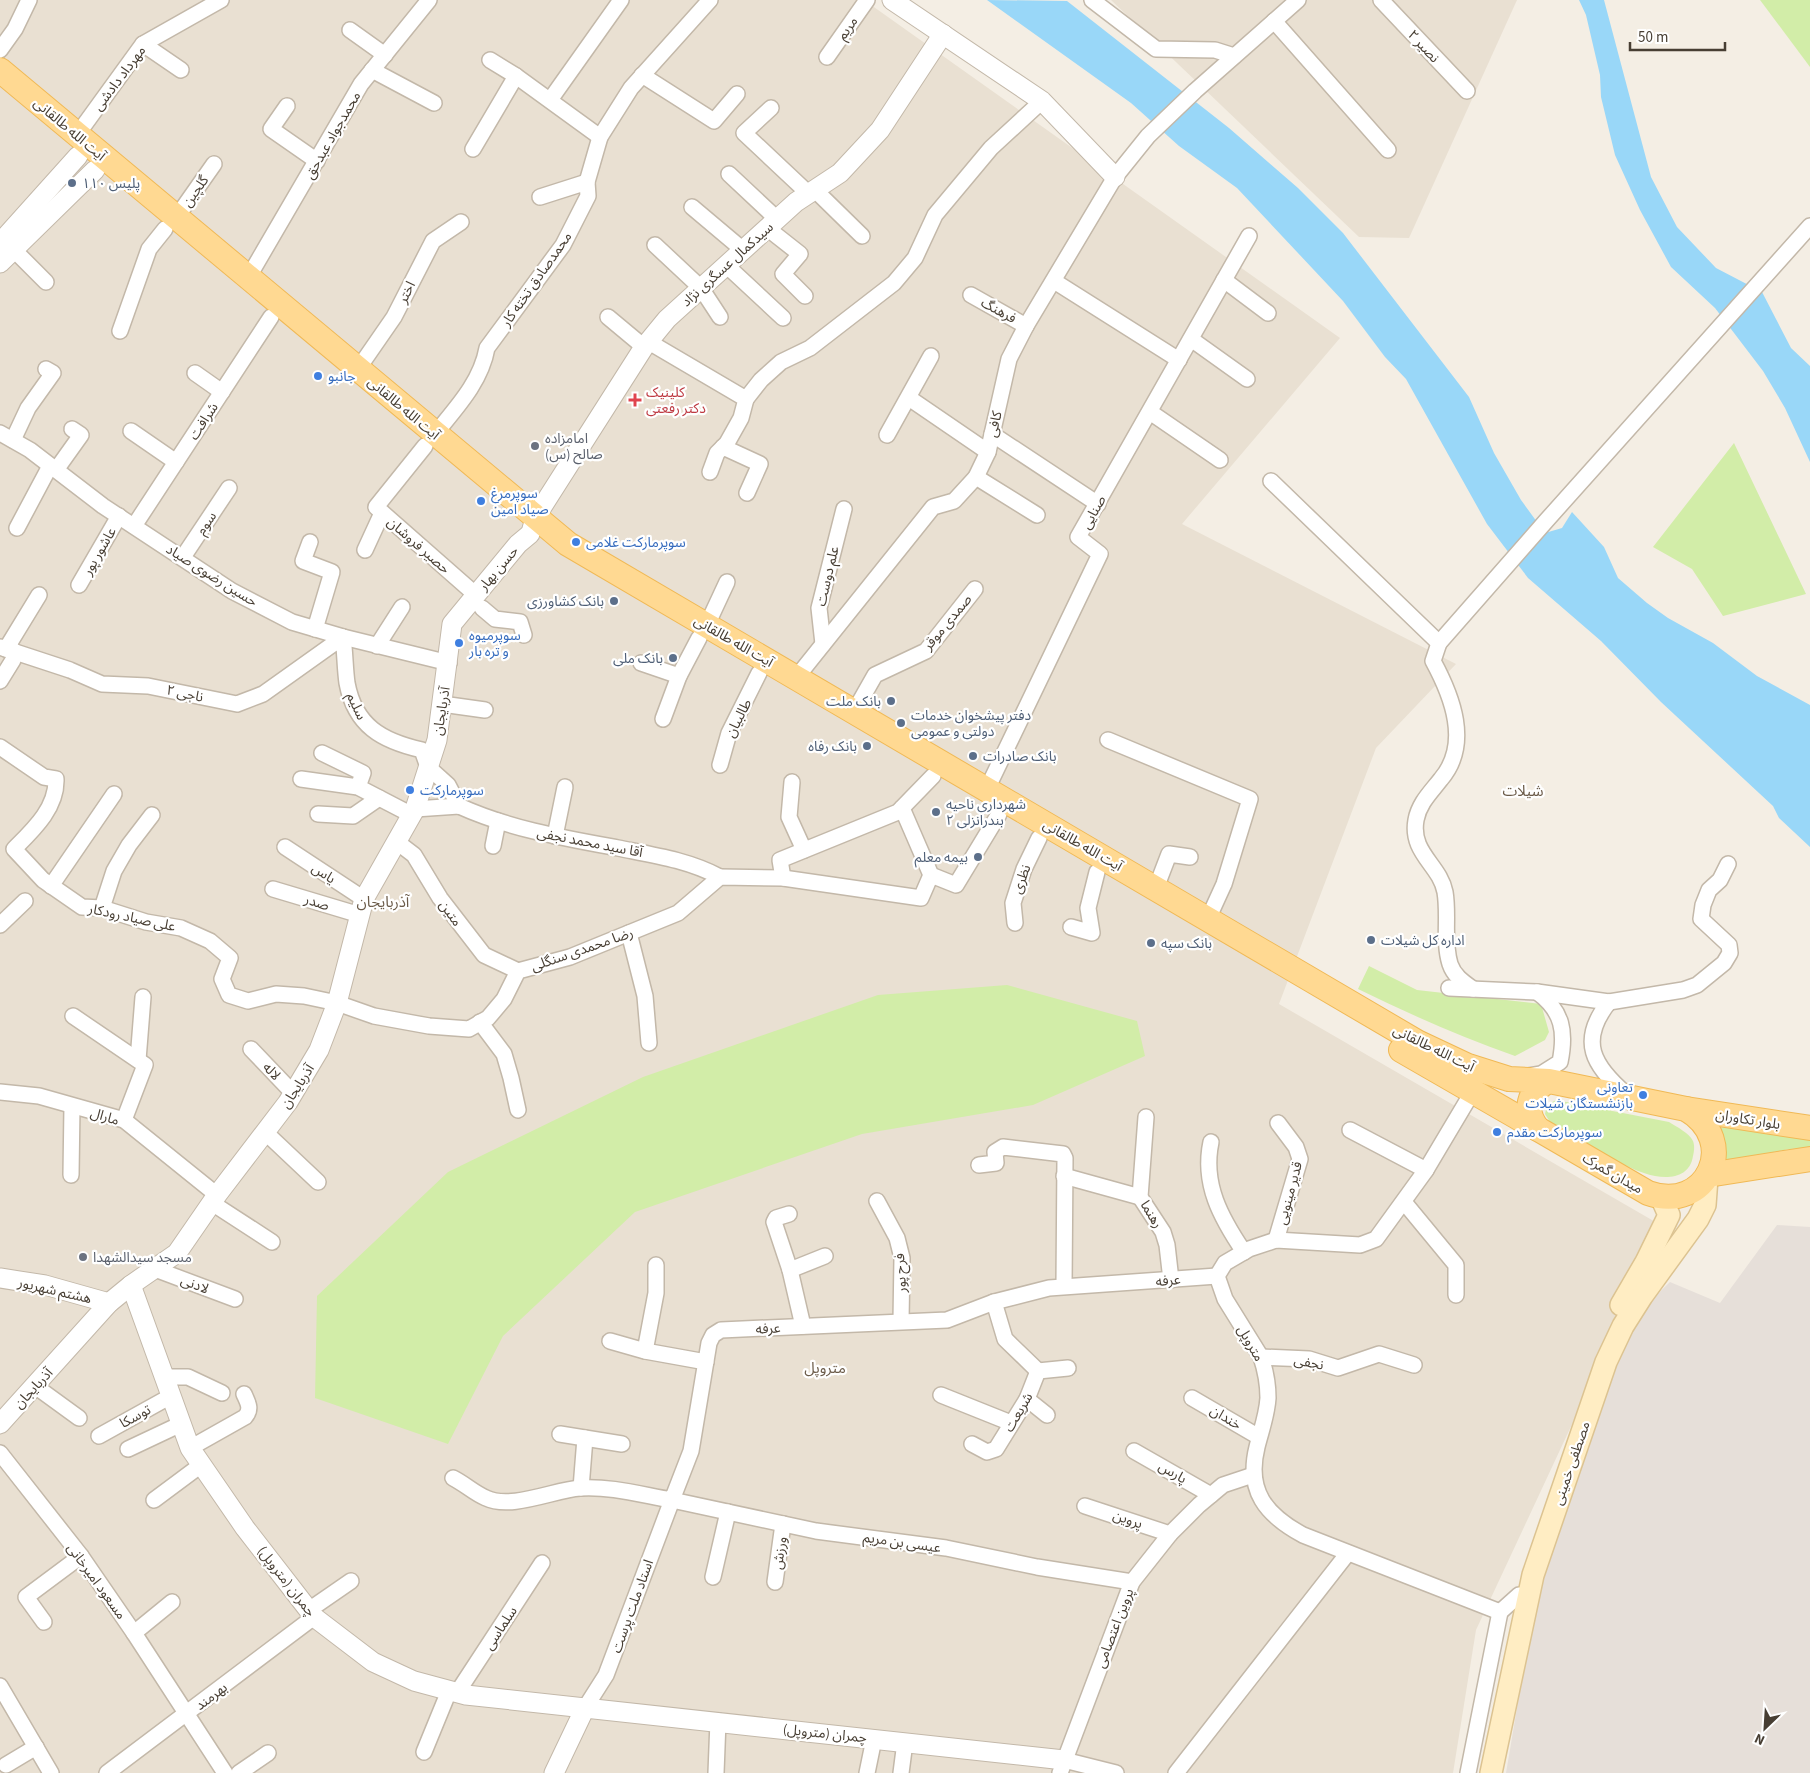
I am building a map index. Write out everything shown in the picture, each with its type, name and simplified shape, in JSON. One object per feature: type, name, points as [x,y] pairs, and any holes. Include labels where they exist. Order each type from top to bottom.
[{"type":"main road","name":"آیت الله طالقانی","points":[[0,70],[85,151],[171,223],[271,317],[430,440],[533,526],[560,556],[703,632],[796,678],[854,712],[1039,838],[1538,1129]]},
{"type":"main road","name":"آیت الله طالقانی","points":[[0,90],[85,151]]},
{"type":"main road","name":"آیت الله طالقانی","points":[[171,223],[248,278],[358,369],[430,440]]},
{"type":"main road","name":"آیت الله طالقانی","points":[[703,632],[759,673],[933,776],[1156,888],[1417,1042],[1499,1076],[1549,1081]]},
{"type":"main road","points":[[1499,1076],[1511,1093],[1510,1101],[1507,1105],[1500,1106]]},
{"type":"main road","points":[[1538,1129],[1530,1118],[1530,1098],[1538,1088],[1549,1081],[1686,1109],[1700,1119],[1710,1133],[1714,1154],[1707,1177],[1810,1159]]},
{"type":"main road","name":"بلوار تکاوران","points":[[1686,1109],[1810,1128]]},
{"type":"main road","name":"میدان گمرک","points":[[1538,1129],[1648,1193],[1665,1206],[1670,1198],[1686,1194],[1707,1177]]},
{"type":"main road","name":"مصطفی خمینی","points":[[1491,1773],[1531,1582],[1606,1362],[1623,1326],[1642,1296],[1690,1231],[1705,1205],[1707,1177]]},
{"type":"main road","points":[[1665,1206],[1686,1214],[1691,1222],[1690,1231]]},
{"type":"main road","name":"مصطفی خمینی","points":[[1483,1773],[1505,1653],[1519,1595],[1545,1509],[1603,1343],[1665,1206]]},
{"type":"street","points":[[0,50],[15,30],[29,0]]},
{"type":"street","name":"مهرداد دادشی","points":[[85,151],[143,44],[221,0]]},
{"type":"street","name":"محمدجواد عبدحق","points":[[248,278],[361,84],[429,0]]},
{"type":"street","points":[[550,100],[621,0]]},
{"type":"street","name":"محمدصادق تخته کار","points":[[430,440],[470,389],[484,364],[487,348],[563,245],[588,196],[587,182],[600,137],[631,88],[710,0]]},
{"type":"street","name":"مریم","points":[[827,56],[867,0]]},
{"type":"street","points":[[892,0],[1042,101],[1115,177]]},
{"type":"street","points":[[1092,0],[1156,48],[1215,50],[1234,56]]},
{"type":"street","name":"کافی","points":[[796,678],[934,507],[954,501],[976,477],[988,452],[1009,359],[1026,326],[1115,177],[1148,136],[1195,91],[1298,0]]},
{"type":"street","name":"نصیر ۲","points":[[1381,0],[1467,91]]},
{"type":"street","points":[[1274,21],[1388,150]]},
{"type":"street","points":[[350,30],[384,55]]},
{"type":"street","name":"سیدکمال عسگری نژاد","points":[[533,526],[647,345],[667,319],[772,224],[812,192],[840,173],[880,130],[943,34]]},
{"type":"street","points":[[143,44],[181,70]]},
{"type":"street","points":[[490,60],[516,76],[600,137]]},
{"type":"street","points":[[372,70],[434,103]]},
{"type":"street","points":[[473,148],[516,76]]},
{"type":"street","points":[[642,76],[714,121],[738,94]]},
{"type":"street","points":[[710,472],[717,453],[741,418],[746,399],[761,380],[781,362],[810,348],[894,283],[915,258],[935,215],[991,148],[1042,101]]},
{"type":"street","points":[[287,106],[271,129],[317,161]]},
{"type":"street","points":[[771,108],[744,133],[862,236]]},
{"type":"street","points":[[0,263],[7,246],[85,151]]},
{"type":"street","name":"گلچین","points":[[120,331],[149,249],[171,223],[214,164]]},
{"type":"street","points":[[729,174],[800,254],[783,274],[805,296]]},
{"type":"street","points":[[540,197],[587,182]]},
{"type":"street","points":[[692,207],[743,250]]},
{"type":"street","name":"اختر","points":[[358,369],[394,318],[433,241],[461,222]]},
{"type":"street","points":[[1473,989],[1458,978],[1450,965],[1445,892],[1414,835],[1416,818],[1425,797],[1441,779],[1455,754],[1455,708],[1447,686],[1433,661],[1439,643],[1502,569],[1810,226]]},
{"type":"street","name":"صنایی","points":[[988,802],[1100,554],[1078,537],[1249,236]]},
{"type":"street","points":[[655,245],[701,288],[720,318]]},
{"type":"street","points":[[7,246],[46,282]]},
{"type":"street","points":[[726,265],[783,318]]},
{"type":"street","points":[[1224,280],[1268,313]]},
{"type":"street","points":[[1054,281],[1179,360]]},
{"type":"street","name":"فرهنگ","points":[[971,295],[1026,326]]},
{"type":"street","name":"شرافت","points":[[134,526],[271,317]]},
{"type":"street","points":[[608,317],[647,345],[746,399]]},
{"type":"street","points":[[1191,339],[1246,379]]},
{"type":"street","points":[[888,435],[931,356]]},
{"type":"street","points":[[5,439],[53,373],[46,369]]},
{"type":"street","points":[[195,373],[222,392]]},
{"type":"street","points":[[909,398],[988,452]]},
{"type":"street","points":[[1150,412],[1220,460]]},
{"type":"street","points":[[16,528],[53,468],[81,435],[72,429]]},
{"type":"street","points":[[131,431],[176,462]]},
{"type":"street","points":[[992,434],[1098,504]]},
{"type":"street","name":"حسین رضوی صیاد","points":[[5,439],[53,468],[119,516],[232,591],[292,622],[377,646],[449,663]]},
{"type":"street","name":"حصیر فروشان","points":[[430,440],[376,507],[479,601],[495,619],[520,622],[524,635]]},
{"type":"street","points":[[723,446],[760,464],[747,493]]},
{"type":"street","points":[[976,477],[1038,515]]},
{"type":"street","points":[[1271,481],[1439,643]]},
{"type":"street","name":"سوم","points":[[183,557],[229,488]]},
{"type":"street","name":"علم دوست","points":[[823,644],[818,608],[844,509]]},
{"type":"street","points":[[365,550],[382,513]]},
{"type":"street","name":"عاشور پور","points":[[79,585],[119,516]]},
{"type":"street","name":"حسن بهار","points":[[449,663],[452,624],[479,601],[518,544],[533,526]]},
{"type":"street","points":[[310,542],[303,561],[332,572],[315,629]]},
{"type":"street","points":[[663,719],[679,676],[727,582]]},
{"type":"street","name":"صمدی موقر","points":[[854,712],[875,675],[926,651],[975,588]]},
{"type":"street","points":[[0,681],[13,660],[7,649],[39,595]]},
{"type":"street","points":[[377,646],[402,607]]},
{"type":"street","name":"ناجی ۲","points":[[7,649],[102,684],[148,686],[237,704],[263,694],[343,637]]},
{"type":"street","name":"سلیم","points":[[343,637],[347,684],[362,720],[375,732],[401,744],[422,750],[428,767],[448,785],[459,806]]},
{"type":"street","name":"آذربایجان","points":[[0,1424],[109,1303],[177,1253],[214,1199],[293,1093],[319,1050],[337,1003],[362,907],[413,812],[437,740],[449,663]]},
{"type":"street","points":[[642,663],[679,676]]},
{"type":"street","name":"طالبیان","points":[[720,765],[729,733],[759,673]]},
{"type":"street","points":[[442,704],[485,710]]},
{"type":"street","points":[[1108,740],[1250,799],[1224,884],[1208,919]]},
{"type":"street","name":"علی صیاد رودکار","points":[[0,746],[44,777],[56,779],[56,789],[47,810],[37,825],[14,849],[51,886],[82,907],[102,908],[146,922],[181,928],[210,941],[230,958],[222,980],[229,994],[248,1001],[276,994],[304,996],[337,1003]]},
{"type":"street","points":[[322,753],[363,773],[358,787]]},
{"type":"street","points":[[783,878],[780,860],[898,812],[933,776]]},
{"type":"street","points":[[301,779],[358,787],[413,812],[459,806]]},
{"type":"street","points":[[792,782],[789,817],[804,850]]},
{"type":"street","points":[[555,836],[565,787]]},
{"type":"street","points":[[51,886],[114,794]]},
{"type":"street","points":[[318,814],[353,816],[379,798]]},
{"type":"street","points":[[902,808],[931,875],[956,885],[988,802]]},
{"type":"street","name":"آقا سید محمد نجفی","points":[[459,806],[498,821],[555,836],[676,859],[704,868],[720,877]]},
{"type":"street","points":[[102,908],[114,871],[129,845],[152,814]]},
{"type":"street","points":[[493,846],[498,821]]},
{"type":"street","name":"نظری","points":[[1015,923],[1013,903],[1024,869],[1039,838]]},
{"type":"street","name":"متین","points":[[397,842],[414,855],[446,907],[484,955],[518,971]]},
{"type":"street","name":"یاس","points":[[285,847],[362,907]]},
{"type":"street","points":[[1156,888],[1169,854],[1190,858]]},
{"type":"street","points":[[1449,988],[1537,992],[1609,1002],[1683,990],[1697,985],[1724,963],[1730,953],[1729,946],[1701,919],[1703,905],[1709,890],[1720,880],[1728,864]]},
{"type":"street","points":[[1071,927],[1092,933],[1088,908],[1096,872]]},
{"type":"street","points":[[720,877],[783,878],[920,898],[931,875]]},
{"type":"street","name":"رضا محمدی سنگلی","points":[[337,1003],[374,1016],[438,1028],[469,1029],[488,1018],[504,999],[518,971],[570,957],[678,912],[720,877]]},
{"type":"street","name":"صدر","points":[[273,889],[362,907]]},
{"type":"street","points":[[0,925],[25,902]]},
{"type":"street","points":[[629,933],[645,996],[649,1043]]},
{"type":"street","points":[[1499,1076],[1541,1074],[1560,1062],[1564,1044],[1561,1018],[1547,1000],[1537,992]]},
{"type":"street","points":[[138,1060],[143,997]]},
{"type":"street","points":[[1609,1002],[1594,1026],[1592,1051],[1599,1067],[1630,1098]]},
{"type":"street","points":[[73,1016],[145,1065],[124,1120]]},
{"type":"street","points":[[480,1022],[504,1054],[512,1078],[518,1110]]},
{"type":"street","name":"لاله","points":[[251,1049],[293,1093]]},
{"type":"street","points":[[1217,1276],[1225,1263],[1244,1252],[1276,1240],[1360,1245],[1376,1239],[1426,1170],[1473,1091]]},
{"type":"street","name":"مارال","points":[[0,1092],[39,1096],[124,1120],[214,1199],[272,1242]]},
{"type":"street","points":[[71,1175],[72,1106]]},
{"type":"street","name":"رهنما","points":[[1146,1117],[1140,1197],[1163,1232],[1167,1245],[1171,1280]]},
{"type":"street","name":"قدیر مینویی","points":[[1276,1240],[1300,1159],[1296,1147],[1278,1123]]},
{"type":"street","points":[[1350,1130],[1426,1170]]},
{"type":"street","points":[[265,1132],[318,1182]]},
{"type":"street","points":[[1210,1142],[1207,1157],[1214,1199],[1224,1223],[1244,1252]]},
{"type":"street","points":[[979,1165],[996,1164],[995,1152],[1003,1147],[1063,1154],[1065,1158],[1064,1286]]},
{"type":"street","points":[[1064,1176],[1140,1197]]},
{"type":"street","name":"فرح پور","points":[[876,1201],[897,1238],[902,1258],[901,1321]]},
{"type":"street","points":[[1404,1202],[1456,1265],[1456,1295]]},
{"type":"street","points":[[789,1214],[776,1218],[774,1222],[790,1270],[803,1326]]},
{"type":"street","points":[[790,1270],[825,1256]]},
{"type":"street","points":[[645,1351],[656,1293],[656,1265]]},
{"type":"street","name":"لادنی","points":[[154,1269],[235,1300]]},
{"type":"street","name":"عرفه","points":[[672,1500],[691,1452],[706,1362],[713,1334],[721,1330],[947,1320],[994,1302],[1049,1288],[1217,1276]]},
{"type":"street","name":"متروپل","points":[[1217,1276],[1225,1299],[1260,1357],[1268,1398],[1253,1475],[1262,1503],[1281,1523],[1348,1553],[1500,1612]]},
{"type":"street","name":"هشتم شهریور","points":[[0,1278],[45,1284],[109,1303]]},
{"type":"street","name":"چمران (متروپل)","points":[[131,1285],[190,1448],[246,1528],[312,1613],[373,1662],[414,1681],[453,1692],[585,1708],[874,1738],[1062,1766]]},
{"type":"street","points":[[994,1302],[1005,1339],[1038,1372],[1068,1368]]},
{"type":"street","points":[[610,1341],[645,1351],[706,1362]]},
{"type":"street","name":"نجفی","points":[[1260,1357],[1309,1359],[1338,1368],[1379,1354],[1414,1366]]},
{"type":"street","name":"شریعت","points":[[972,1444],[987,1452],[992,1452],[996,1449],[1027,1399],[1038,1372]]},
{"type":"street","points":[[164,1377],[188,1376],[222,1393]]},
{"type":"street","points":[[35,1386],[79,1418]]},
{"type":"street","points":[[190,1448],[245,1417],[249,1413],[250,1407],[244,1394]]},
{"type":"street","points":[[941,1395],[1011,1423]]},
{"type":"street","name":"توسکا","points":[[99,1436],[171,1396]]},
{"type":"street","name":"خندان","points":[[1192,1398],[1260,1437]]},
{"type":"street","points":[[1027,1399],[1047,1415]]},
{"type":"street","points":[[128,1449],[181,1424]]},
{"type":"street","points":[[560,1434],[622,1444]]},
{"type":"street","points":[[580,1488],[585,1438]]},
{"type":"street","name":"پارس","points":[[1134,1451],[1211,1495]]},
{"type":"street","name":"مسعود امیرخانی","points":[[0,1453],[81,1556],[134,1632],[225,1773]]},
{"type":"street","points":[[154,1500],[201,1465]]},
{"type":"street","name":"پروین اعتصامی","points":[[1062,1766],[1132,1582],[1170,1534],[1222,1485],[1253,1475]]},
{"type":"street","points":[[453,1478],[486,1498],[503,1501],[580,1488],[618,1491],[672,1500]]},
{"type":"street","name":"عیسی بن مریم","points":[[672,1500],[816,1531],[946,1548],[1132,1582]]},
{"type":"street","name":"استاد ملت پرست","points":[[585,1708],[606,1675],[672,1500]]},
{"type":"street","name":"پروین","points":[[1085,1506],[1170,1534]]},
{"type":"street","points":[[713,1577],[728,1512]]},
{"type":"street","name":"ورزش","points":[[775,1582],[784,1524]]},
{"type":"street","points":[[1176,1773],[1348,1553]]},
{"type":"street","points":[[44,1622],[26,1597],[81,1556]]},
{"type":"street","name":"سلماسی","points":[[424,1752],[453,1692],[542,1563]]},
{"type":"street","name":"بهرمند","points":[[106,1773],[186,1714],[351,1581]]},
{"type":"street","points":[[1468,1773],[1500,1612],[1519,1595]]},
{"type":"street","points":[[134,1632],[172,1602]]},
{"type":"street","points":[[0,1686],[51,1773]]},
{"type":"street","points":[[554,1773],[585,1708]]},
{"type":"street","points":[[716,1773],[718,1721]]},
{"type":"street","points":[[867,1773],[874,1738]]},
{"type":"street","points":[[900,1773],[905,1742]]},
{"type":"street","points":[[6,1765],[36,1747]]},
{"type":"street","points":[[239,1773],[268,1752]]},
{"type":"street","points":[[1062,1766],[1116,1773]]},
{"type":"shaded area","points":[[0,0],[864,0],[1340,338],[1182,524],[1456,664],[1376,748],[1279,1004],[1664,1227],[1476,1630],[1453,1773],[0,1773]]},
{"type":"shaded area","points":[[1111,0],[1517,0],[1409,238],[1359,237]]},
{"type":"shaded area","points":[[1777,1225],[1810,1227],[1810,1773],[1506,1773],[1535,1602],[1613,1355],[1633,1318],[1670,1282],[1720,1303]]},
{"type":"green space","points":[[1760,0],[1810,0],[1810,67]]},
{"type":"green space","points":[[1734,443],[1806,594],[1723,616],[1692,569],[1653,547]]},
{"type":"green space","points":[[1369,966],[1417,990],[1541,1004],[1549,1032],[1545,1040],[1515,1056],[1495,1049],[1435,1025],[1358,989]]},
{"type":"green space","points":[[1007,985],[1137,1021],[1145,1056],[1033,1105],[862,1134],[635,1212],[503,1336],[448,1444],[315,1398],[317,1296],[448,1172],[643,1077],[878,995]]},
{"type":"green space","points":[[1556,1100],[1669,1122],[1686,1133],[1693,1141],[1694,1151],[1691,1163],[1684,1172],[1668,1177],[1655,1176],[1630,1168],[1550,1122],[1545,1114],[1547,1105]]},
{"type":"green space","points":[[1712,1126],[1810,1138],[1810,1148],[1789,1149],[1728,1161],[1719,1148]]},
{"type":"water","points":[[987,0],[1067,1],[1229,128],[1298,188],[1343,233],[1469,397],[1494,453],[1521,500],[1545,533],[1562,528],[1572,512],[1604,547],[1618,578],[1647,603],[1668,618],[1713,643],[1757,676],[1810,705],[1810,847],[1779,818],[1773,806],[1661,702],[1601,641],[1528,578],[1487,524],[1406,379],[1385,357],[1343,301],[1237,188],[1179,146],[1131,103]]},
{"type":"water","points":[[1579,0],[1604,0],[1651,177],[1677,227],[1716,268],[1762,292],[1791,348],[1810,366],[1810,462],[1785,408],[1763,371],[1715,308],[1671,267],[1640,210],[1615,155],[1601,97],[1600,75],[1586,15]]},
{"type":"place","name":"پلیس ۱۱۰","points":[[72,183]]},
{"type":"place","name":"جانبو","points":[[318,376]]},
{"type":"place","name":"کلینیک دکتر رفعتی","points":[[635,400]]},
{"type":"place","name":"امامزاده صالح (س)","points":[[535,446]]},
{"type":"place","name":"سوپرمرغ صیاد امین","points":[[481,501]]},
{"type":"place","name":"سوپرمارکت غلامی","points":[[576,542]]},
{"type":"place","name":"بانک کشاورزی","points":[[614,601]]},
{"type":"place","name":"سوپرمیوه و تره بار","points":[[459,643]]},
{"type":"place","name":"بانک ملی","points":[[673,658]]},
{"type":"place","name":"بانک ملت","points":[[891,701]]},
{"type":"place","name":"دفتر پیشخوان خدمات دولتی و عمومی","points":[[901,723]]},
{"type":"place","name":"بانک رفاه","points":[[867,746]]},
{"type":"place","name":"بانک صادرات","points":[[973,756]]},
{"type":"place","name":"سوپرمارکت","points":[[410,790]]},
{"type":"place","name":"شهرداری ناحیه ۲ بندرانزلی","points":[[936,812]]},
{"type":"place","name":"بیمه معلم","points":[[978,857]]},
{"type":"place","name":"اداره کل شیلات","points":[[1371,940]]},
{"type":"place","name":"بانک سپه","points":[[1151,943]]},
{"type":"place","name":"تعاونی بازنشستگان شیلات","points":[[1643,1095]]},
{"type":"place","name":"سوپرمارکت مقدم","points":[[1497,1132]]},
{"type":"place","name":"مسجد سیدالشهدا","points":[[83,1257]]},
{"type":"district","name":"شیلات","points":[[1523,791]]},
{"type":"district","name":"آذربایجان","points":[[383,902]]},
{"type":"district","name":"متروپل","points":[[825,1368]]}]
